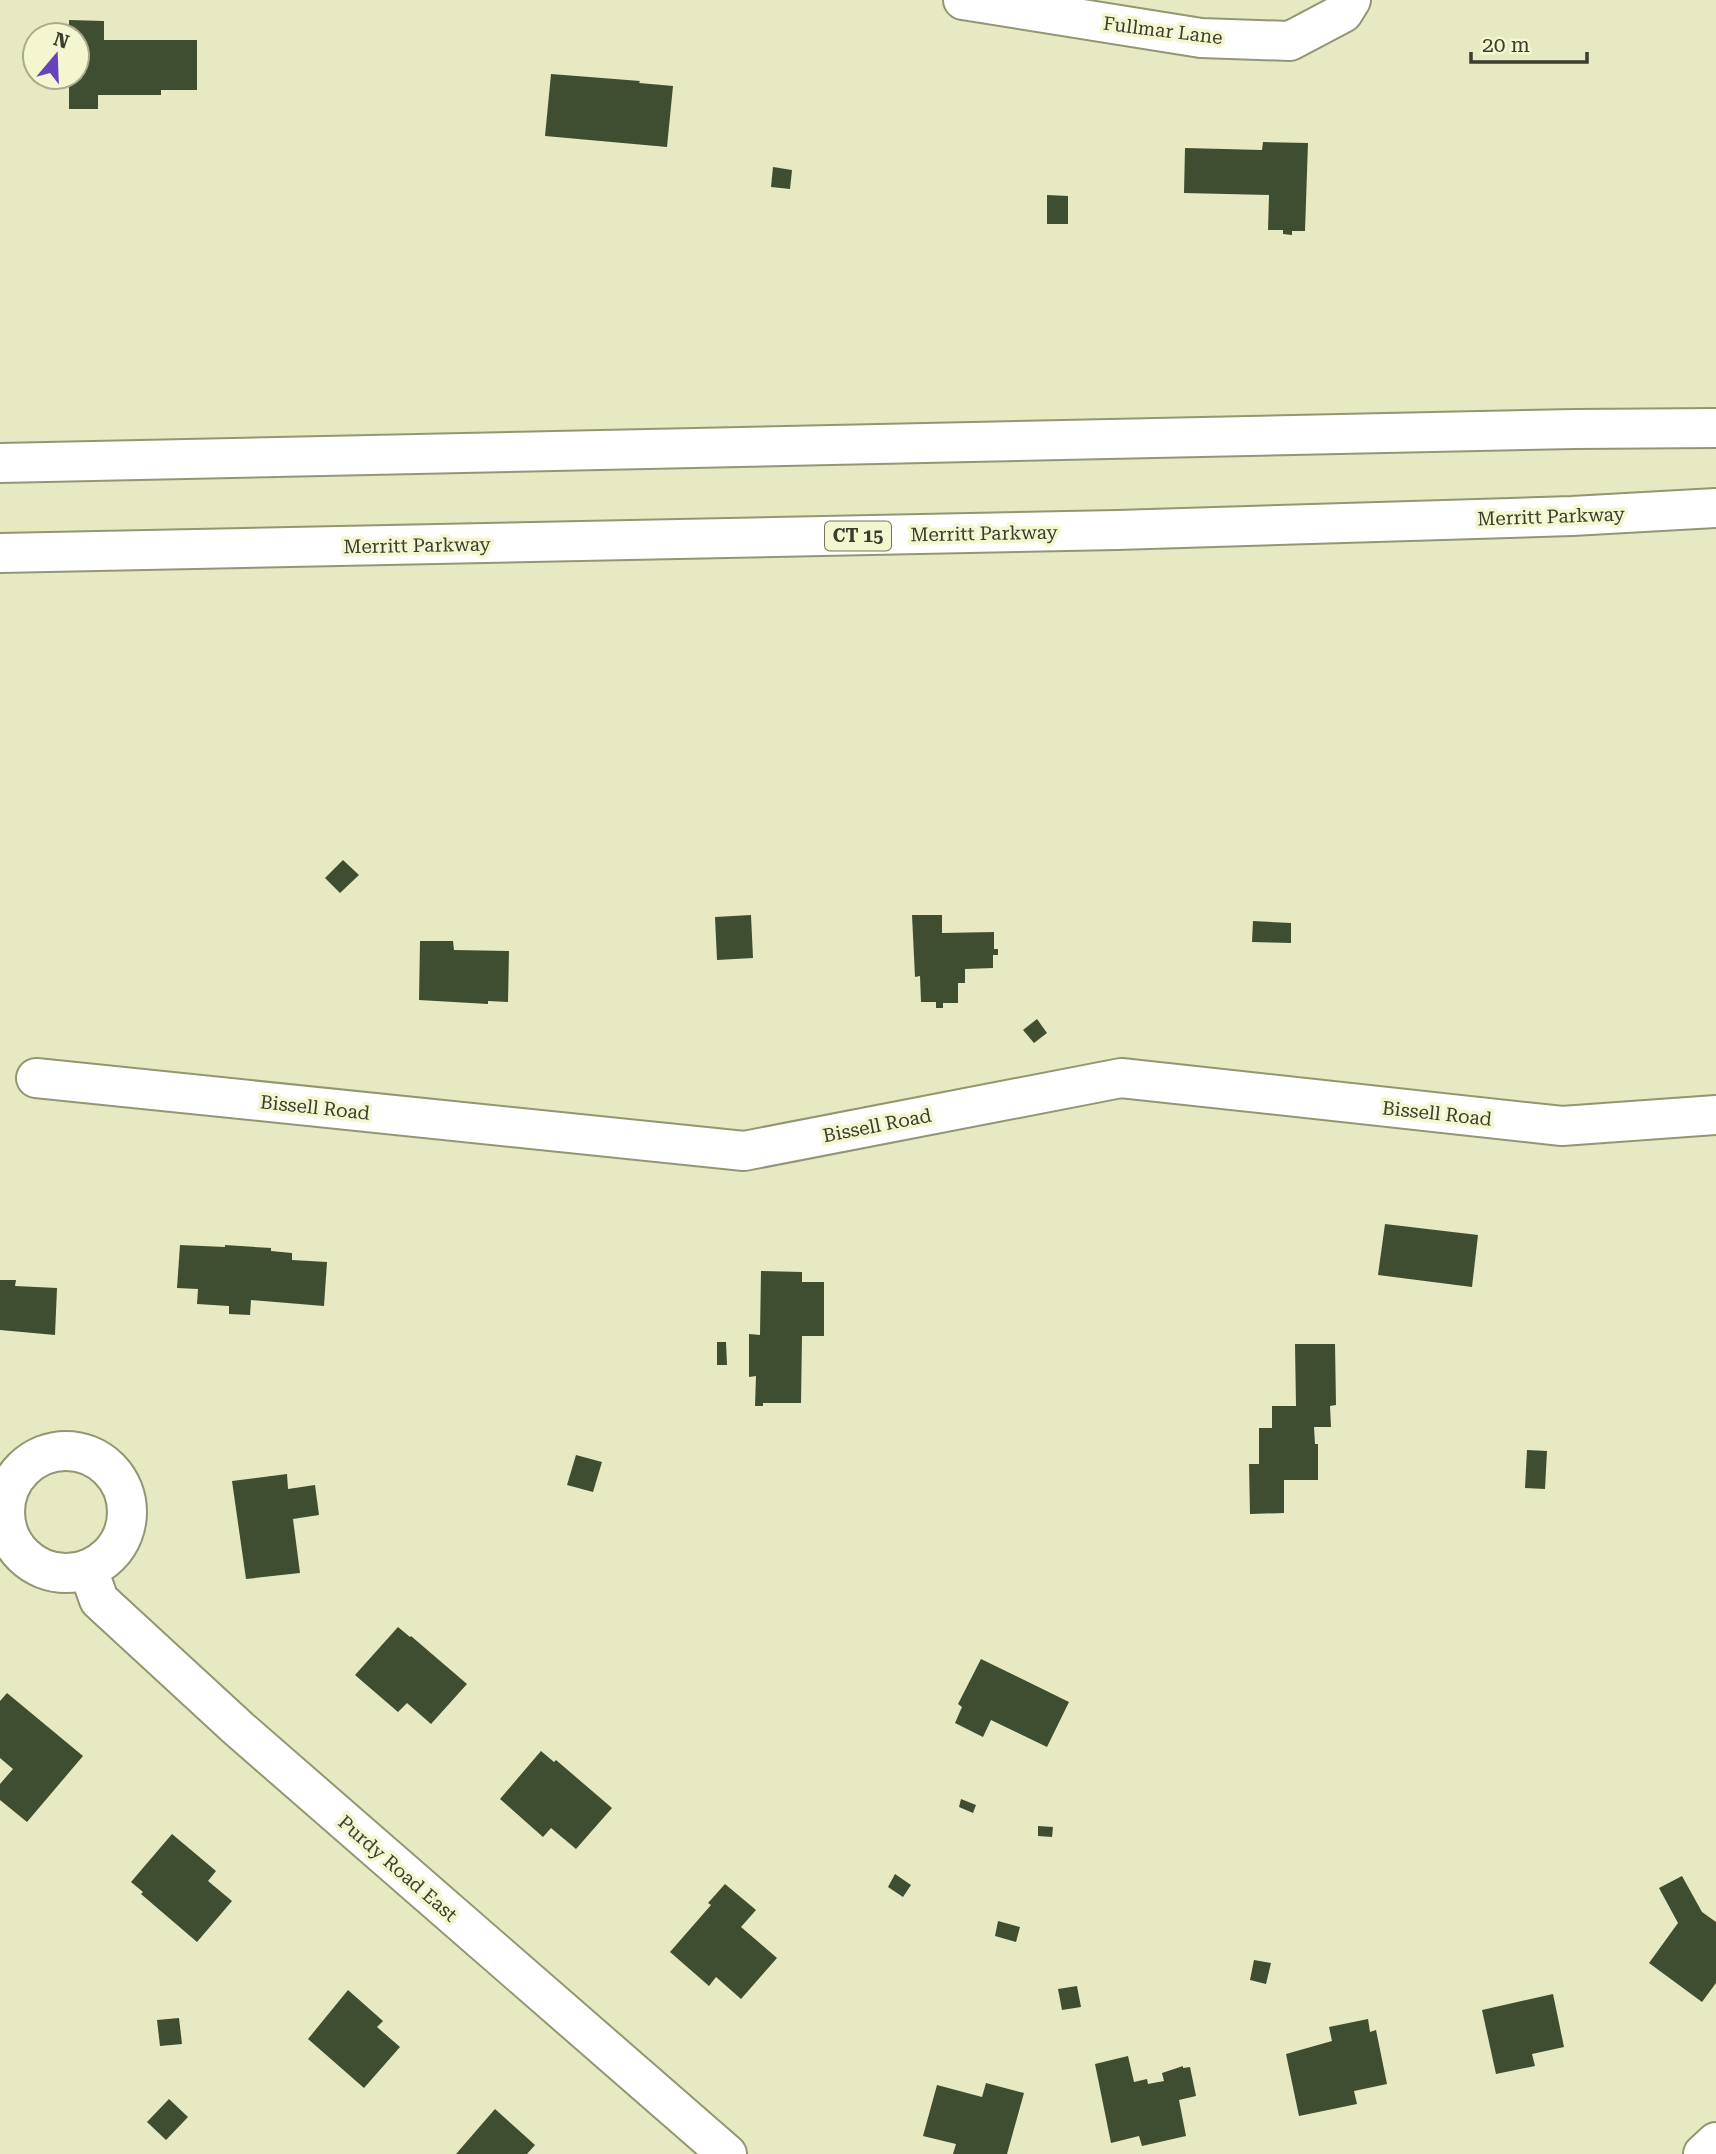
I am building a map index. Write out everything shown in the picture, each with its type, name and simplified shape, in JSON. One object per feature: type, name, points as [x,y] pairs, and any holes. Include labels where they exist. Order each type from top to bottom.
[{"type":"main road","name":"Fullmar Lane","points":[[963,0],[1201,38],[1290,41],[1343,13],[1351,0]]},
{"type":"main road","points":[[0,463],[1547,429],[1716,428]]},
{"type":"main road","name":"Merritt Parkway","points":[[0,553],[1117,530],[1572,516],[1716,508]]},
{"type":"main road","name":"Bissell Road","points":[[36,1077],[744,1151],[1121,1078],[1562,1126],[1716,1115]]},
{"type":"main road","name":"Purdy Road East","points":[[88,1569],[99,1600],[219,1711],[727,2154]]},
{"type":"main road","points":[[1703,2154],[1716,2142]]},
{"type":"building","points":[[69,20],[104,21],[104,40],[197,40],[197,90],[161,90],[161,95],[98,95],[98,109],[69,109],[69,91],[91,91],[91,21]]},
{"type":"building","points":[[551,74],[673,86],[667,147],[545,136]]},
{"type":"building","points":[[1263,142],[1308,143],[1305,231],[1292,231],[1292,235],[1283,234],[1283,230],[1268,230],[1269,195],[1184,193],[1185,148],[1262,150]]},
{"type":"building","points":[[773,167],[792,170],[790,189],[771,187]]},
{"type":"building","points":[[1047,195],[1068,196],[1068,224],[1047,224]]},
{"type":"building","points":[[343,860],[359,875],[340,893],[325,878]]},
{"type":"building","points":[[751,915],[753,958],[717,960],[715,917]]},
{"type":"building","points":[[912,915],[942,915],[942,933],[994,932],[994,949],[998,949],[998,955],[993,955],[993,968],[965,969],[965,983],[958,983],[958,1003],[943,1003],[943,1008],[936,1008],[936,1002],[921,1002],[920,976],[915,977]]},
{"type":"building","points":[[1253,921],[1291,923],[1291,943],[1252,942]]},
{"type":"building","points":[[420,941],[453,941],[454,950],[509,951],[508,1002],[488,1001],[488,1004],[419,1000]]},
{"type":"building","points":[[1037,1019],[1047,1033],[1034,1043],[1023,1030]]},
{"type":"building","points":[[1385,1224],[1478,1235],[1472,1287],[1378,1275]]},
{"type":"building","points":[[180,1245],[271,1248],[271,1251],[292,1253],[292,1260],[327,1262],[324,1306],[251,1300],[250,1315],[229,1314],[229,1306],[197,1304],[198,1289],[177,1288]]},
{"type":"building","points":[[761,1271],[802,1272],[802,1282],[824,1282],[824,1336],[802,1336],[801,1403],[763,1403],[763,1406],[755,1406],[756,1376],[749,1377],[749,1334],[760,1335]]},
{"type":"building","points":[[0,1280],[16,1280],[15,1286],[57,1288],[55,1335],[0,1330]]},
{"type":"building","points":[[717,1342],[726,1342],[727,1365],[717,1365]]},
{"type":"building","points":[[1295,1344],[1335,1344],[1336,1405],[1330,1406],[1331,1427],[1314,1427],[1315,1444],[1318,1444],[1318,1480],[1284,1480],[1284,1513],[1250,1514],[1249,1464],[1259,1464],[1259,1428],[1272,1428],[1272,1406],[1296,1406]]},
{"type":"building","points":[[1527,1450],[1547,1451],[1545,1489],[1525,1488]]},
{"type":"building","points":[[576,1455],[602,1462],[593,1492],[567,1485]]},
{"type":"building","points":[[287,1474],[288,1489],[315,1485],[319,1515],[293,1519],[300,1573],[246,1579],[232,1481]]},
{"type":"building","points":[[398,1627],[467,1684],[431,1724],[407,1703],[398,1712],[355,1675]]},
{"type":"building","points":[[981,1659],[1069,1702],[1047,1747],[991,1720],[983,1737],[955,1723],[962,1707],[958,1704]]},
{"type":"building","points":[[7,1693],[83,1756],[27,1822],[0,1800],[0,1784],[13,1769],[0,1758],[0,1701]]},
{"type":"building","points":[[541,1751],[554,1762],[556,1760],[612,1808],[576,1849],[551,1828],[543,1837],[500,1799]]},
{"type":"building","points":[[961,1799],[976,1805],[973,1813],[959,1807]]},
{"type":"building","points":[[1038,1826],[1053,1827],[1052,1837],[1038,1836]]},
{"type":"building","points":[[172,1834],[216,1871],[208,1881],[232,1901],[197,1942],[141,1894],[143,1892],[131,1882]]},
{"type":"building","points":[[895,1874],[911,1885],[903,1897],[888,1887]]},
{"type":"building","points":[[1682,1876],[1702,1912],[1716,1922],[1716,1983],[1702,2002],[1649,1963],[1678,1923],[1659,1888]]},
{"type":"building","points":[[725,1884],[756,1910],[741,1927],[777,1958],[741,1999],[716,1977],[709,1986],[670,1952],[711,1905],[708,1903]]},
{"type":"building","points":[[998,1921],[1020,1927],[1016,1942],[995,1936]]},
{"type":"building","points":[[1254,1960],[1271,1963],[1266,1984],[1250,1980]]},
{"type":"building","points":[[1077,1986],[1081,2007],[1062,2010],[1058,1989]]},
{"type":"building","points":[[348,1990],[383,2021],[377,2027],[400,2047],[364,2088],[308,2039]]},
{"type":"building","points":[[1553,1994],[1564,2047],[1532,2054],[1535,2066],[1496,2074],[1482,2010]]},
{"type":"building","points":[[179,2018],[182,2044],[160,2046],[157,2020]]},
{"type":"building","points":[[1368,2019],[1370,2032],[1376,2030],[1387,2084],[1354,2091],[1357,2104],[1299,2116],[1286,2054],[1332,2041],[1329,2027]]},
{"type":"building","points":[[1128,2056],[1134,2082],[1147,2079],[1148,2084],[1164,2081],[1162,2073],[1183,2066],[1190,2067],[1196,2096],[1179,2100],[1186,2136],[1142,2146],[1139,2136],[1111,2143],[1095,2064]]},
{"type":"building","points":[[986,2083],[1024,2093],[1007,2154],[953,2154],[956,2144],[923,2136],[937,2085],[982,2097]]},
{"type":"building","points":[[169,2099],[188,2117],[166,2140],[147,2122]]},
{"type":"building","points":[[495,2109],[535,2145],[527,2154],[456,2154]]}]
